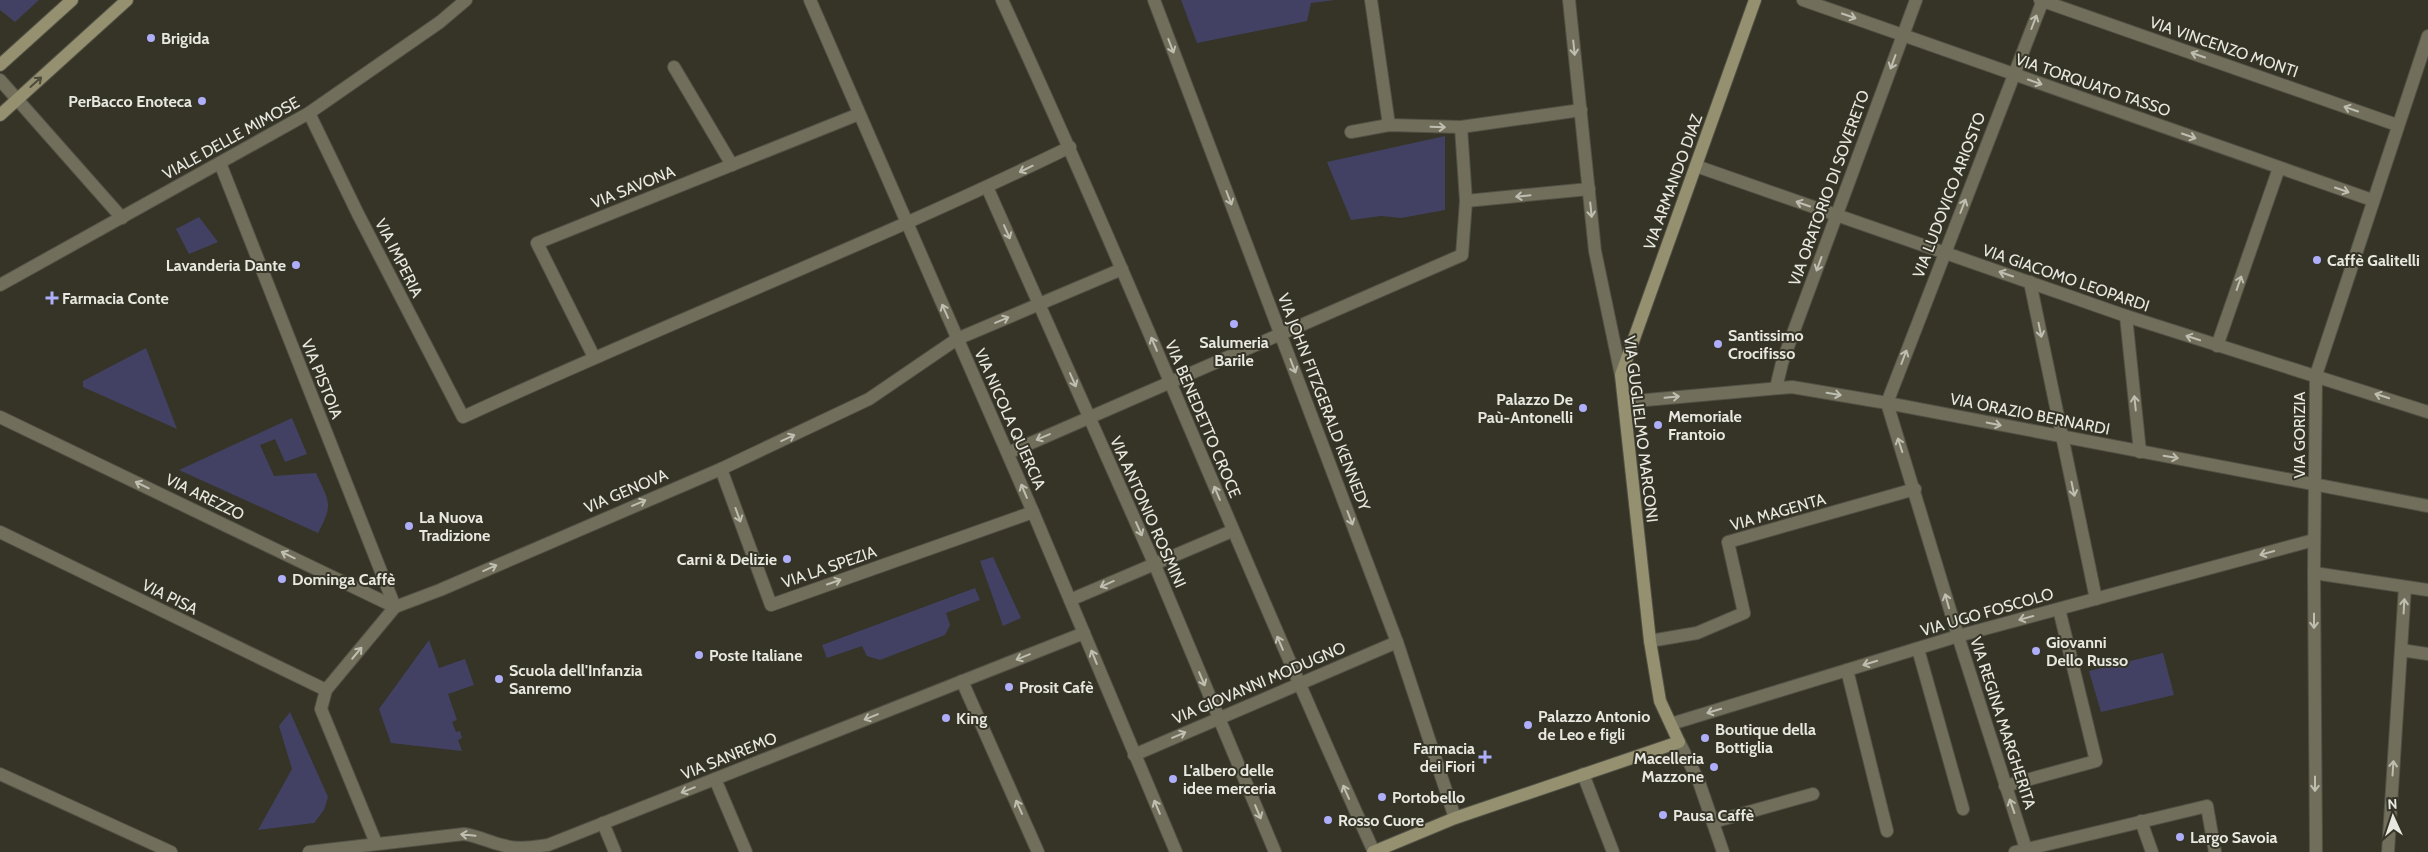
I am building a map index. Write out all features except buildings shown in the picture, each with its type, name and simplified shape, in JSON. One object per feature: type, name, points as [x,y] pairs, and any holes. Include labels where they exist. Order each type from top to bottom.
[{"type":"street","points":[[0,65],[72,0]]},
{"type":"street","points":[[0,115],[127,0]]},
{"type":"street","name":"VIALE DELLE MIMOSE","points":[[0,285],[309,113],[440,22],[466,0]]},
{"type":"street","name":"VIA NICOLA QUERCIA","points":[[810,0],[1008,453],[1176,852]]},
{"type":"street","name":"VIA BENEDETTO CROCE","points":[[1002,0],[1070,147],[1298,685],[1373,852]]},
{"type":"street","name":"VIA JOHN FITZGERALD KENNEDY","points":[[1154,0],[1397,642],[1455,818]]},
{"type":"street","points":[[1371,0],[1389,126]]},
{"type":"street","name":"VIA GUGLIELMO MARCONI","points":[[1569,0],[1595,251],[1621,375],[1650,641],[1660,701],[1699,782],[1723,852]]},
{"type":"street","name":"VIA ARMANDO DIAZ","points":[[1621,375],[1756,0]]},
{"type":"street","name":"VIA TORQUATO TASSO","points":[[1803,0],[2372,200]]},
{"type":"street","name":"VIA ORATORIO DI SOVERETO","points":[[1776,388],[1782,363],[1916,0]]},
{"type":"street","name":"VIA LUDOVICO ARIOSTO","points":[[1887,403],[2042,0]]},
{"type":"street","name":"VIA VINCENZO MONTI","points":[[2042,0],[2397,125]]},
{"type":"street","name":"VIA GORIZIA","points":[[2316,852],[2314,540],[2316,375],[2372,200],[2428,36]]},
{"type":"street","points":[[674,67],[732,165]]},
{"type":"street","points":[[0,80],[122,218]]},
{"type":"street","points":[[1351,132],[1389,126],[1461,128],[1581,110]]},
{"type":"street","name":"VIA IMPERIA","points":[[309,113],[358,214],[463,417],[594,357]]},
{"type":"street","name":"VIA SAVONA","points":[[594,357],[536,243],[859,114]]},
{"type":"street","points":[[1008,453],[1462,255],[1466,201],[1461,128]]},
{"type":"street","points":[[594,357],[907,224],[987,188],[1070,147]]},
{"type":"street","name":"VIA PISTOIA","points":[[220,163],[395,607]]},
{"type":"street","name":"VIA GIACOMO LEOPARDI","points":[[1696,166],[2126,316],[2428,412]]},
{"type":"street","points":[[2217,346],[2279,168]]},
{"type":"street","name":"VIA ANTONIO ROSMINI","points":[[987,188],[1154,563],[1218,719],[1276,852]]},
{"type":"street","points":[[1466,201],[1589,189]]},
{"type":"street","name":"VIA GENOVA","points":[[326,690],[395,607],[440,590],[721,469],[869,400],[957,339],[1122,269]]},
{"type":"street","points":[[2030,282],[2096,599]]},
{"type":"street","points":[[2126,316],[2140,452]]},
{"type":"street","name":"VIA ORAZIO BERNARDI","points":[[1624,402],[1792,387],[1887,403],[2428,506]]},
{"type":"street","name":"VIA REGINA MARGHERITA","points":[[1887,403],[1915,489],[2023,851]]},
{"type":"street","name":"VIA AREZZO","points":[[0,416],[395,607]]},
{"type":"street","name":"VIA LA SPEZIA","points":[[721,469],[771,605],[1033,512]]},
{"type":"street","name":"VIA MAGENTA","points":[[1650,641],[1697,633],[1744,613],[1728,542],[1915,489]]},
{"type":"street","points":[[1070,600],[1232,531]]},
{"type":"street","name":"VIA PISA","points":[[0,532],[326,690]]},
{"type":"street","name":"VIA UGO FOSCOLO","points":[[1670,724],[1958,636],[2314,540]]},
{"type":"street","points":[[2314,573],[2428,590]]},
{"type":"street","points":[[2388,852],[2405,587]]},
{"type":"street","points":[[2005,786],[2096,761],[2059,609]]},
{"type":"street","name":"VIA SANREMO","points":[[309,852],[464,834],[484,838],[503,849],[524,849],[548,845],[1084,633]]},
{"type":"street","name":"VIA GIOVANNI MODUGNO","points":[[1134,755],[1397,642]]},
{"type":"street","points":[[1918,648],[1963,809]]},
{"type":"street","points":[[2401,650],[2428,654]]},
{"type":"street","points":[[1848,670],[1887,831]]},
{"type":"street","points":[[962,681],[1038,852]]},
{"type":"street","points":[[326,690],[321,708],[376,843]]},
{"type":"street","points":[[1373,852],[1455,818],[1679,742]]},
{"type":"street","points":[[0,774],[171,852]]},
{"type":"street","points":[[1583,774],[1613,852]]},
{"type":"street","points":[[715,779],[746,852]]},
{"type":"street","points":[[1712,822],[1813,794]]},
{"type":"street","points":[[2023,851],[2208,806],[2215,852]]},
{"type":"street","points":[[2141,821],[2152,852]]},
{"type":"street","points":[[603,824],[615,852]]},
{"type":"shaded area","points":[[0,0],[39,0],[15,22],[0,10]]},
{"type":"shaded area","points":[[1181,0],[1335,0],[1311,3],[1307,21],[1197,43]]},
{"type":"shaded area","points":[[1445,136],[1445,210],[1401,218],[1381,216],[1351,220],[1327,162]]},
{"type":"shaded area","points":[[199,217],[218,242],[189,254],[176,229]]},
{"type":"shaded area","points":[[146,348],[177,429],[83,387],[83,381]]},
{"type":"shaded area","points":[[292,418],[307,454],[285,462],[275,439],[260,445],[274,476],[316,473],[328,503],[326,515],[318,533],[179,470]]},
{"type":"shaded area","points":[[993,557],[1021,618],[1003,626],[980,561]]},
{"type":"shaded area","points":[[975,588],[980,600],[946,613],[950,625],[945,635],[880,660],[867,656],[862,646],[827,658],[822,645]]},
{"type":"shaded area","points":[[429,640],[439,668],[465,659],[474,685],[448,694],[457,720],[452,722],[456,732],[460,731],[462,738],[458,740],[462,751],[391,743],[379,709]]},
{"type":"shaded area","points":[[2163,653],[2174,695],[2101,712],[2089,671]]},
{"type":"shaded area","points":[[290,712],[328,797],[324,810],[314,823],[258,830],[292,769],[279,726]]},
{"type":"place","name":"Brigida","points":[[151,38]]},
{"type":"place","name":"PerBacco Enoteca","points":[[202,101]]},
{"type":"place","name":"Caffè Galitelli","points":[[2317,260]]},
{"type":"place","name":"Lavanderia Dante","points":[[296,265]]},
{"type":"place","name":"Farmacia Conte","points":[[52,298]]},
{"type":"place","name":"Salumeria Barile","points":[[1234,324]]},
{"type":"place","name":"Santissimo Crocifisso","points":[[1718,344]]},
{"type":"place","name":"Palazzo De Paù-Antonelli","points":[[1583,408]]},
{"type":"place","name":"Memoriale Frantoio","points":[[1658,425]]},
{"type":"place","name":"La Nuova Tradizione","points":[[409,526]]},
{"type":"place","name":"Carni & Delizie","points":[[787,559]]},
{"type":"place","name":"Dominga Caffè","points":[[282,579]]},
{"type":"place","name":"Giovanni Dello Russo","points":[[2036,651]]},
{"type":"place","name":"Poste Italiane","points":[[699,655]]},
{"type":"place","name":"Scuola dell'Infanzia Sanremo","points":[[499,679]]},
{"type":"place","name":"Prosit Cafè","points":[[1009,687]]},
{"type":"place","name":"King","points":[[946,718]]},
{"type":"place","name":"Palazzo Antonio de Leo e figli","points":[[1528,725]]},
{"type":"place","name":"Boutique della Bottiglia","points":[[1705,738]]},
{"type":"place","name":"Farmacia dei Fiori","points":[[1485,757]]},
{"type":"place","name":"Macelleria Mazzone","points":[[1714,767]]},
{"type":"place","name":"L'albero delle idee merceria","points":[[1173,779]]},
{"type":"place","name":"Portobello","points":[[1382,797]]},
{"type":"place","name":"Pausa Caffè","points":[[1663,815]]},
{"type":"place","name":"Rosso Cuore","points":[[1328,820]]},
{"type":"place","name":"Largo Savoia","points":[[2180,837]]}]
